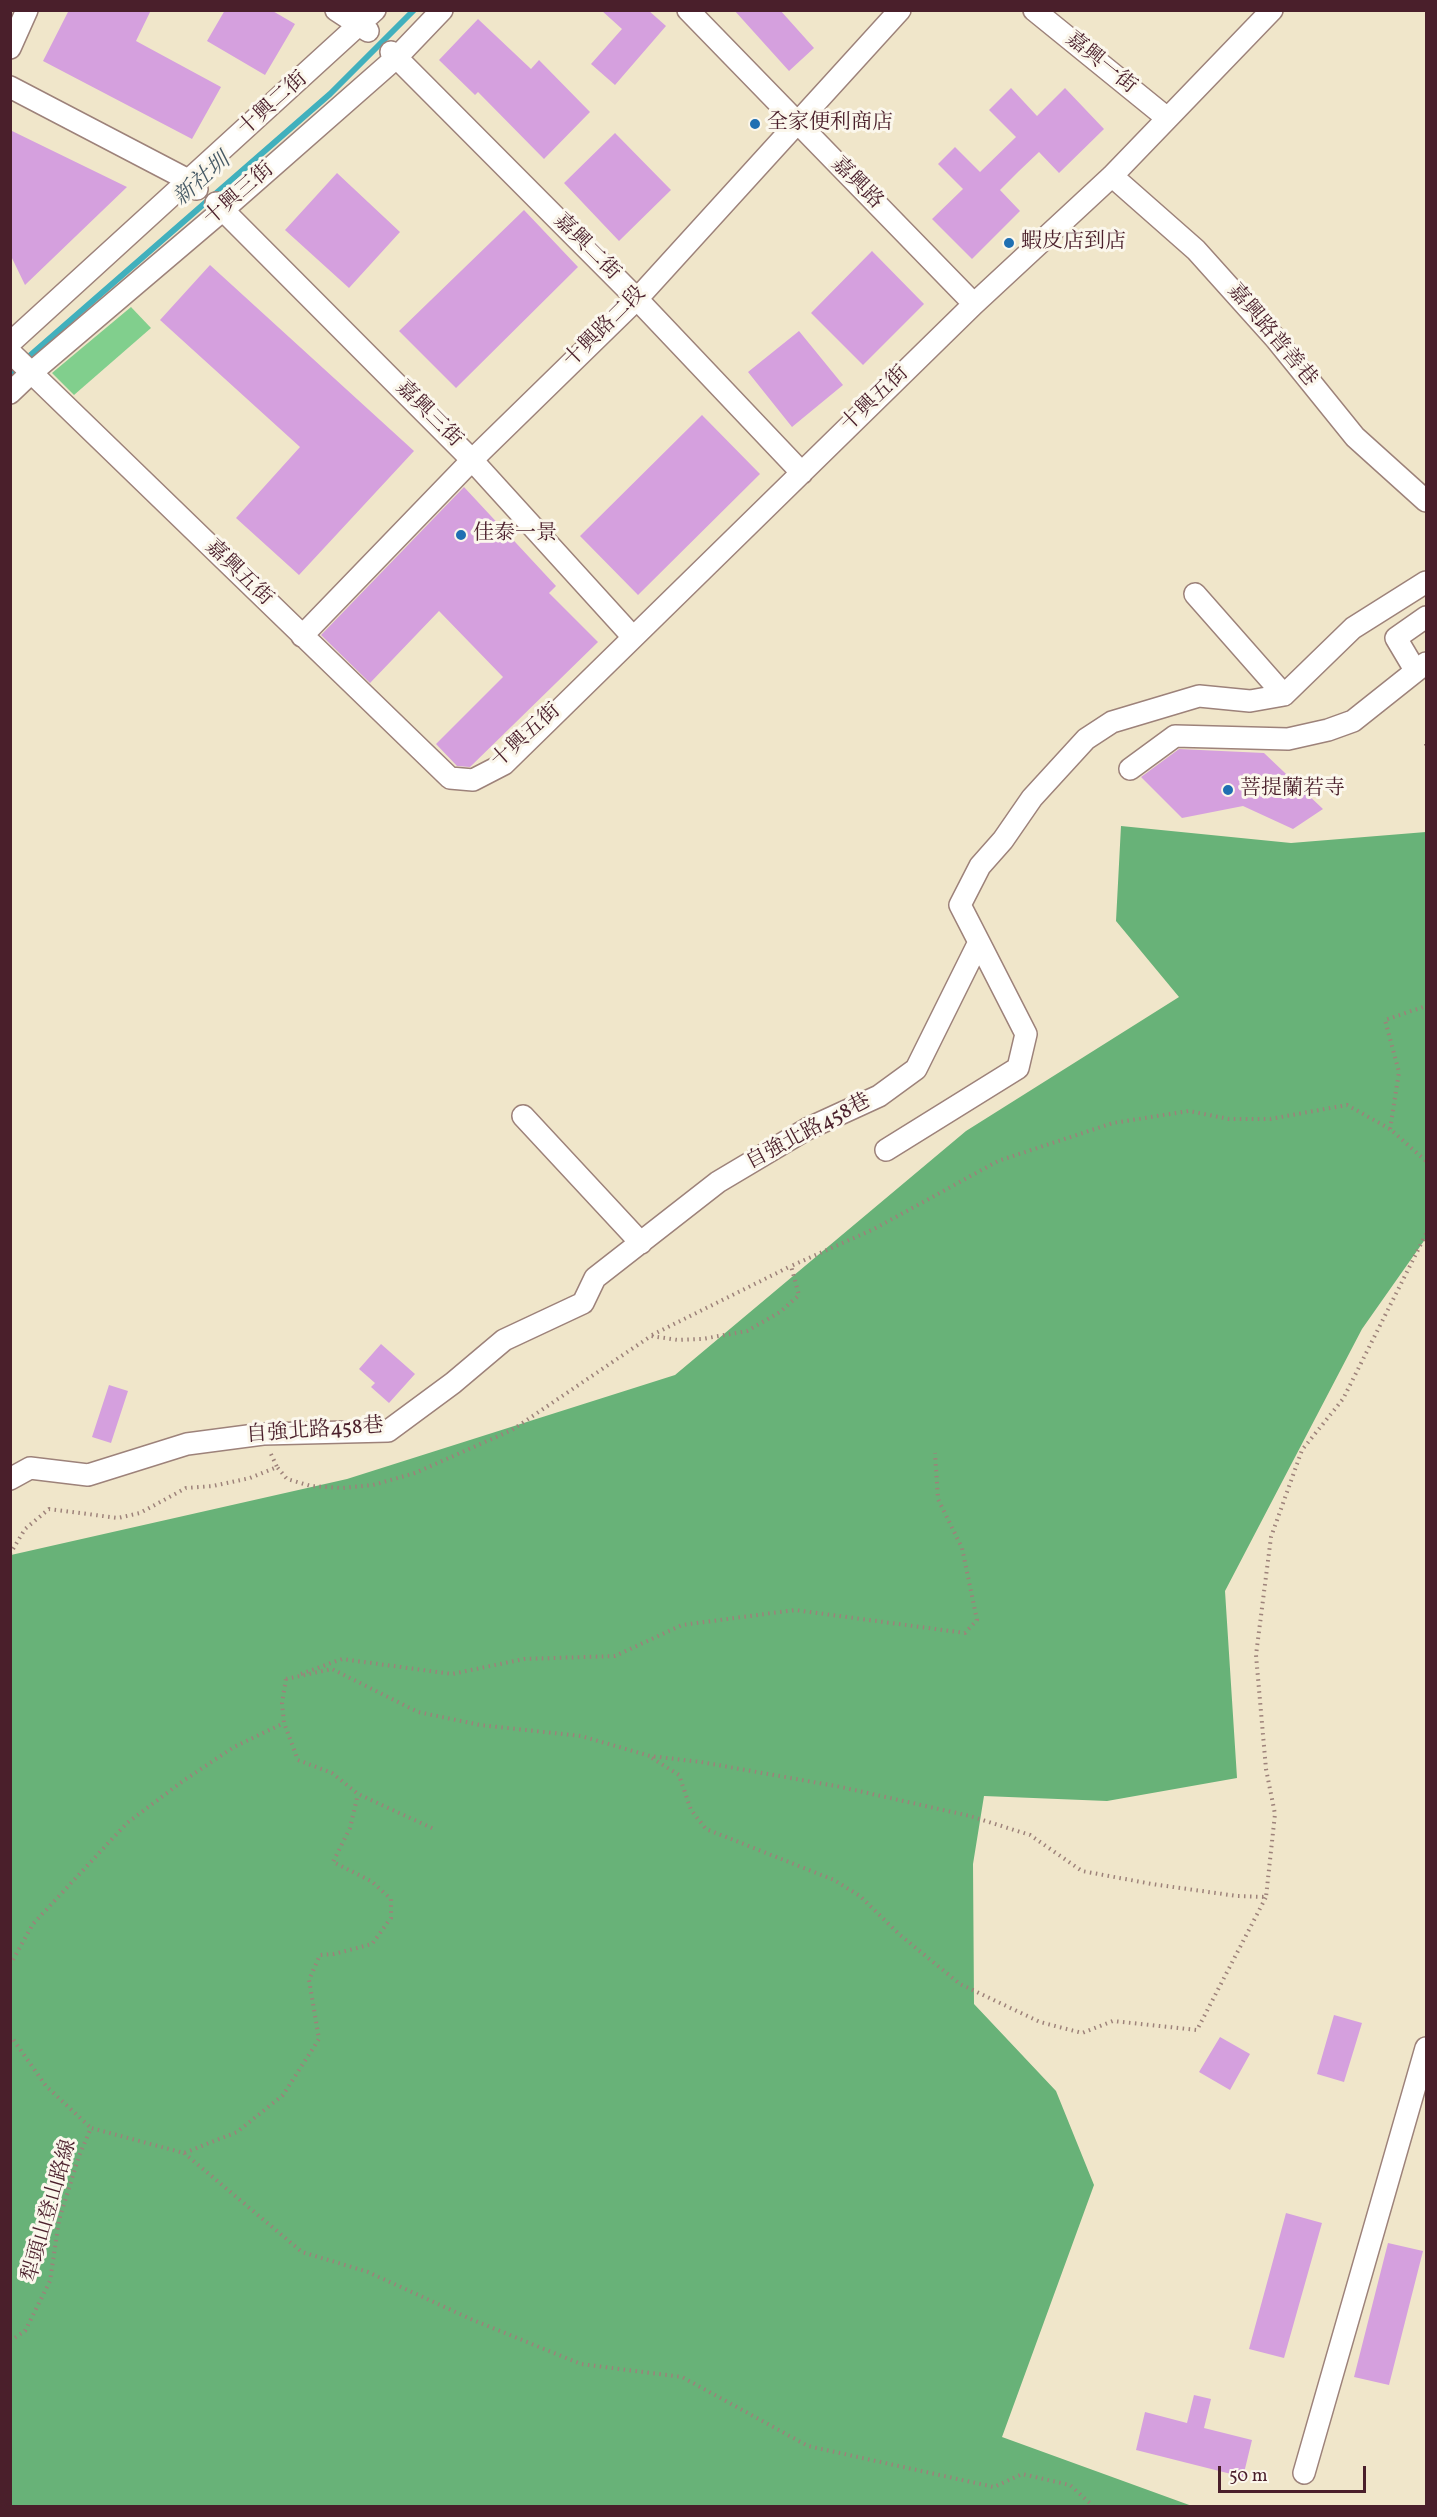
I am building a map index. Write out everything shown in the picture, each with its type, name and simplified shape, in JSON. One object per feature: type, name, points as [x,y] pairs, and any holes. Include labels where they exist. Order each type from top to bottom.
[{"type":"street","points":[[10,48],[27,10]]},
{"type":"street","points":[[336,10],[368,22]]},
{"type":"street","name":"十興三街","points":[[10,393],[29,371],[394,55],[442,10]]},
{"type":"street","name":"嘉興路","points":[[688,10],[974,304]]},
{"type":"street","name":"十興路二段","points":[[302,636],[472,460],[637,299],[900,10]]},
{"type":"street","name":"嘉興一街","points":[[1034,10],[1167,118]]},
{"type":"street","name":"十興五街","points":[[474,780],[504,764],[632,636],[974,304],[1112,176],[1272,10]]},
{"type":"street","name":"十興二街","points":[[10,343],[194,185],[368,22]]},
{"type":"street","name":"嘉興二街","points":[[394,55],[637,299],[802,473]]},
{"type":"street","points":[[10,87],[194,185]]},
{"type":"street","name":"嘉興路普善巷","points":[[1112,176],[1196,250],[1275,338],[1355,437],[1426,501]]},
{"type":"street","name":"嘉興三街","points":[[220,206],[472,460],[632,636]]},
{"type":"street","name":"嘉興五街","points":[[11,352],[450,778],[474,780]]},
{"type":"street","points":[[886,1150],[1018,1068],[1026,1034],[960,905],[975,876],[1032,798],[1086,739],[1112,722],[1199,696],[1250,700],[1284,694],[1353,628],[1426,582]]},
{"type":"street","points":[[1195,594],[1284,694]]},
{"type":"street","points":[[1130,770],[1175,736],[1288,739],[1328,730],[1353,721],[1421,667],[1396,638],[1426,617]]},
{"type":"street","name":"自強北路458巷","points":[[10,1479],[30,1468],[88,1475],[187,1444],[252,1436],[388,1431],[453,1383],[504,1340],[583,1303],[595,1278],[718,1182],[807,1129],[879,1095],[916,1069],[979,942]]},
{"type":"street","points":[[524,1116],[641,1243]]},
{"type":"street","points":[[1304,2473],[1425,2061]]},
{"type":"path","points":[[1390,1130],[1399,1072],[1385,1020],[1426,1005]]},
{"type":"path","points":[[10,1554],[25,1529],[49,1509],[118,1518],[140,1513],[186,1488],[213,1486],[241,1480],[277,1467],[287,1479],[312,1486],[342,1488],[373,1485],[415,1473],[512,1430],[651,1336],[791,1266],[874,1229],[998,1161],[1113,1123],[1189,1111],[1229,1119],[1270,1119],[1347,1105],[1390,1130],[1426,1161]]},
{"type":"path","points":[[650,1756],[679,1775],[691,1810],[706,1829],[834,1880],[860,1896],[900,1935],[960,1984],[1040,2022],[1082,2033],[1113,2021],[1197,2030],[1266,1897],[1275,1814],[1266,1769],[1256,1655],[1271,1537],[1302,1450],[1343,1399],[1426,1234]]},
{"type":"path","points":[[651,1336],[678,1340],[702,1339],[747,1331],[780,1312],[799,1296],[791,1266]]},
{"type":"path","points":[[286,1679],[342,1659],[452,1674],[524,1659],[615,1656],[682,1625],[795,1610],[965,1633],[977,1620],[962,1548],[938,1499],[934,1453]]},
{"type":"path","points":[[286,1679],[332,1669],[418,1712],[480,1725],[580,1736],[650,1756],[700,1762],[841,1787],[970,1816],[1030,1835],[1082,1871],[1162,1886],[1237,1896],[1266,1897]]},
{"type":"path","points":[[286,1679],[282,1703],[284,1723],[298,1760],[332,1773],[358,1794],[434,1829]]},
{"type":"path","points":[[10,1965],[33,1924],[126,1823],[183,1780],[234,1747],[284,1723]]},
{"type":"path","points":[[358,1794],[350,1828],[333,1862],[370,1881],[391,1899],[391,1918],[372,1944],[334,1954],[320,1955],[309,1980],[319,2039],[283,2095],[237,2132],[184,2153],[302,2252],[368,2272],[473,2320],[581,2364],[682,2377],[808,2446],[994,2487],[1022,2474],[1070,2485],[1093,2506]]},
{"type":"path","points":[[10,2034],[46,2086],[91,2128]]},
{"type":"path","name":"犁頭山登山路線","points":[[10,2341],[26,2331],[50,2281],[59,2220],[79,2156],[91,2128],[184,2153]]},
{"type":"green space","points":[[131,307],[151,328],[74,395],[52,373]]},
{"type":"green space","points":[[1121,826],[1291,843],[1426,832],[1426,1238],[1362,1329],[1225,1591],[1237,1778],[1107,1801],[984,1796],[973,1864],[974,2004],[1056,2091],[1094,2185],[1002,2437],[1192,2506],[11,2506],[11,1555],[347,1479],[675,1375],[966,1131],[1179,997],[1116,921]]},
{"type":"building","points":[[69,10],[151,10],[136,41],[221,87],[192,139],[43,61]]},
{"type":"building","points":[[225,10],[271,10],[295,24],[265,75],[207,41]]},
{"type":"building","points":[[601,10],[648,10],[666,26],[615,85],[591,64],[622,29]]},
{"type":"building","points":[[734,10],[780,10],[814,48],[789,71]]},
{"type":"building","points":[[478,19],[531,69],[539,60],[590,112],[544,159],[478,92],[475,95],[439,60]]},
{"type":"building","points":[[1011,88],[1037,116],[1065,88],[1104,129],[1059,173],[1039,152],[1019,171],[1000,190],[1020,211],[972,259],[932,219],[963,189],[938,164],[955,147],[980,172],[1016,137],[989,110]]},
{"type":"building","points":[[10,130],[127,187],[25,285],[10,254]]},
{"type":"building","points":[[615,133],[671,190],[619,241],[564,183]]},
{"type":"building","points":[[337,173],[400,232],[349,288],[285,230]]},
{"type":"building","points":[[524,210],[578,267],[456,388],[399,331]]},
{"type":"building","points":[[872,251],[924,304],[863,365],[811,313]]},
{"type":"building","points":[[210,265],[414,451],[299,575],[236,518],[300,447],[160,320]]},
{"type":"building","points":[[799,331],[843,385],[792,427],[748,372]]},
{"type":"building","points":[[702,415],[760,474],[638,595],[580,536]]},
{"type":"building","name":"佳泰一景","points":[[464,487],[556,586],[549,593],[598,642],[470,767],[457,766],[436,744],[503,677],[439,611],[370,683],[321,635]]},
{"type":"building","name":"菩提蘭若寺","points":[[1179,749],[1264,753],[1323,809],[1293,829],[1243,806],[1182,818],[1141,777]]},
{"type":"building","points":[[381,1344],[415,1374],[389,1403],[371,1387],[375,1383],[359,1369]]},
{"type":"building","points":[[109,1385],[128,1391],[111,1443],[92,1437]]},
{"type":"building","points":[[1334,2015],[1362,2023],[1344,2082],[1317,2074]]},
{"type":"building","points":[[1220,2037],[1250,2054],[1230,2090],[1199,2072]]},
{"type":"building","points":[[1286,2213],[1322,2223],[1284,2358],[1249,2349]]},
{"type":"building","points":[[1388,2243],[1423,2251],[1389,2385],[1354,2377]]},
{"type":"building","points":[[1194,2395],[1211,2399],[1204,2428],[1252,2440],[1243,2477],[1136,2450],[1145,2412],[1187,2423]]},
{"type":"waterway","name":"新社圳","points":[[10,373],[330,94],[414,10]]},
{"type":"place","name":"全家便利商店","points":[[755,124]]},
{"type":"place","name":"蝦皮店到店","points":[[1009,243]]},
{"type":"place","name":"佳泰一景","points":[[461,535]]},
{"type":"place","name":"菩提蘭若寺","points":[[1228,790]]}]
